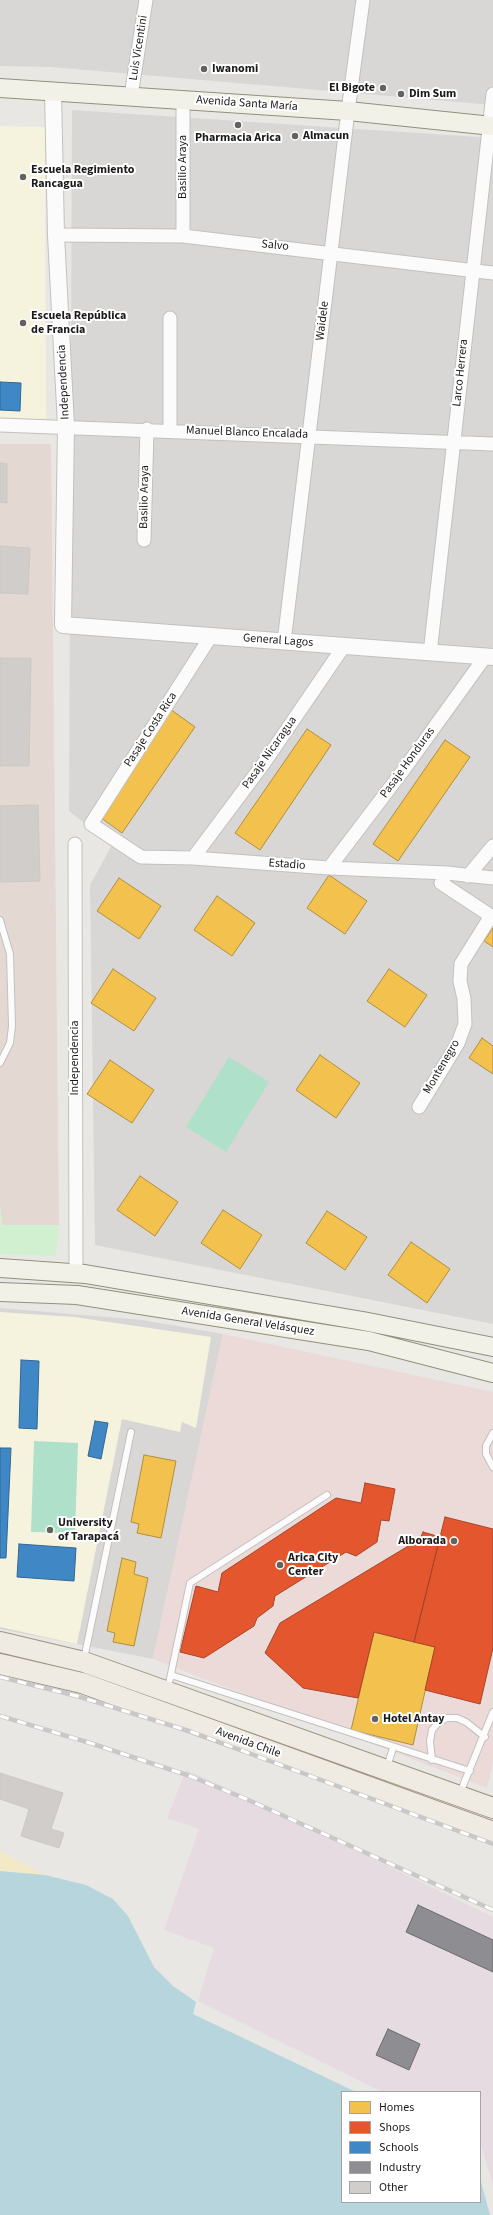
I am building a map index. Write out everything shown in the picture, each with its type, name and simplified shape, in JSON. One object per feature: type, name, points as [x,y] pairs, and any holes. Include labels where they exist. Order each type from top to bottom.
[{"type":"main road","name":"Avenida Santa María","points":[[0,88],[348,111],[491,126]]},
{"type":"main road","name":"Avenida General Velásquez","points":[[0,1268],[76,1272],[363,1321],[493,1347]]},
{"type":"main road","name":"Avenida General Velásquez","points":[[0,1292],[77,1295],[369,1342],[493,1373]]},
{"type":"main road","name":"Avenida Chile","points":[[0,1642],[169,1683],[386,1771],[493,1808]]},
{"type":"main road","name":"Avenida Chile","points":[[0,1664],[82,1683],[491,1825]]},
{"type":"street","name":"Luis Vicentini","points":[[131,96],[146,0]]},
{"type":"street","name":"Waidele","points":[[284,642],[348,111],[363,0]]},
{"type":"street","name":"Independencia","points":[[53,91],[56,235],[66,426],[63,625]]},
{"type":"street","name":"Larco Herrera","points":[[430,653],[453,441],[491,126],[493,94]]},
{"type":"street","name":"Basilio Araya","points":[[183,99],[183,236]]},
{"type":"street","name":"Salvo","points":[[56,235],[183,236],[331,252],[493,273]]},
{"type":"street","points":[[170,318],[170,430]]},
{"type":"street","name":"Manuel Blanco Encalada","points":[[0,425],[147,429],[453,441],[493,444]]},
{"type":"street","name":"Basilio Araya","points":[[144,540],[147,429]]},
{"type":"street","name":"General Lagos","points":[[63,625],[489,657]]},
{"type":"street","name":"Pasaje Costa Rica","points":[[91,824],[211,636]]},
{"type":"street","name":"Pasaje Nicaragua","points":[[193,858],[264,763],[344,646]]},
{"type":"street","name":"Pasaje Honduras","points":[[329,868],[489,657]]},
{"type":"street","name":"Estadio","points":[[91,824],[141,857],[193,858],[329,868],[447,873],[493,878]]},
{"type":"street","name":"Independencia","points":[[75,844],[76,1272]]},
{"type":"street","points":[[468,876],[493,846]]},
{"type":"street","name":"Montenegro","points":[[419,1107],[458,1043],[465,1024],[464,999],[460,981],[461,964],[492,916],[441,883],[447,873]]},
{"type":"lane","points":[[0,920],[10,954],[12,1026],[10,1043],[0,1062]]},
{"type":"lane","points":[[84,1662],[131,1432]]},
{"type":"lane","points":[[493,1433],[486,1446],[486,1454],[493,1467]]},
{"type":"lane","points":[[327,1495],[190,1583],[169,1683],[470,1771]]},
{"type":"lane","points":[[458,1796],[485,1737],[493,1712]]},
{"type":"lane","points":[[432,1760],[430,1741],[432,1730],[439,1722],[447,1718],[458,1718],[466,1722],[485,1737]]},
{"type":"lane","points":[[386,1771],[393,1748]]},
{"type":"shaded area","points":[[0,0],[493,0],[493,105],[51,67],[0,66]]},
{"type":"shaded area","points":[[72,110],[493,138],[493,1324],[95,1245],[90,885],[112,845],[69,811]]},
{"type":"shaded area","name":"Escuela República de Francia","points":[[0,126],[45,127],[46,419],[0,418]]},
{"type":"shaded area","points":[[0,444],[51,444],[59,1225],[2,1225],[0,1206]]},
{"type":"shaded area","name":"University of Tarapacá","points":[[0,1308],[142,1320],[223,1334],[153,1659],[0,1629]]},
{"type":"shaded area","name":"University of Tarapacá","points":[[0,1312],[74,1317],[211,1337],[196,1428],[182,1422],[180,1432],[122,1419],[77,1644],[0,1627]]},
{"type":"shaded area","points":[[223,1334],[493,1392],[493,1762],[487,1788],[153,1659]]},
{"type":"shaded area","points":[[186,1770],[229,1789],[493,1917],[493,2186],[481,2144],[481,2091],[380,2091],[198,2001],[214,1948],[164,1930],[199,1829],[167,1818]]},
{"type":"sand","points":[[0,1851],[45,1875],[0,1871]]},
{"type":"green space","points":[[229,1057],[269,1082],[226,1152],[186,1127]]},
{"type":"green space","points":[[0,1206],[2,1225],[59,1225],[56,1256],[0,1254]]},
{"type":"green space","points":[[34,1441],[78,1443],[75,1533],[31,1532]]},
{"type":"water","points":[[0,1871],[45,1875],[86,1885],[113,1899],[128,1916],[154,1967],[173,1986],[196,2002],[193,2014],[354,2091],[341,2091],[341,2203],[481,2203],[481,2182],[490,2215],[0,2215]]},
{"type":"building: Homes","points":[[170,709],[195,727],[122,833],[97,815]]},
{"type":"building: Homes","points":[[307,729],[331,745],[260,850],[235,833]]},
{"type":"building: Homes","points":[[445,740],[470,757],[398,861],[373,844]]},
{"type":"building: Homes","points":[[329,875],[367,901],[345,934],[307,908]]},
{"type":"building: Homes","points":[[119,878],[161,906],[139,939],[97,911]]},
{"type":"building: Homes","points":[[217,896],[255,923],[232,956],[194,930]]},
{"type":"building: Homes","points":[[493,928],[493,947],[484,941]]},
{"type":"building: Homes","points":[[113,969],[156,998],[134,1031],[91,1003]]},
{"type":"building: Homes","points":[[389,969],[427,995],[405,1027],[367,1001]]},
{"type":"building: Homes","points":[[482,1038],[493,1046],[493,1074],[469,1058]]},
{"type":"building: Homes","points":[[320,1055],[360,1083],[336,1118],[296,1090]]},
{"type":"building: Homes","points":[[110,1060],[154,1090],[132,1123],[87,1094]]},
{"type":"building: Homes","points":[[140,1176],[178,1202],[155,1236],[117,1210]]},
{"type":"building: Homes","points":[[223,1210],[262,1235],[240,1269],[201,1243]]},
{"type":"building: Homes","points":[[327,1211],[367,1237],[345,1270],[306,1243]]},
{"type":"building: Homes","points":[[411,1242],[450,1269],[427,1303],[388,1275]]},
{"type":"building: Homes","points":[[144,1455],[176,1461],[161,1538],[137,1533],[139,1524],[131,1522]]},
{"type":"building: Homes","points":[[122,1558],[136,1562],[134,1574],[148,1578],[134,1646],[113,1642],[115,1633],[107,1631]]},
{"type":"building: Homes","points":[[374,1632],[435,1647],[413,1745],[351,1730]]},
{"type":"building: Shops","name":"Arica City Center","points":[[365,1483],[395,1489],[389,1521],[381,1520],[377,1542],[356,1556],[346,1552],[275,1596],[273,1606],[257,1618],[254,1626],[204,1658],[180,1652],[196,1586],[218,1592],[222,1573],[336,1498],[361,1503]]},
{"type":"building: Shops","points":[[445,1517],[493,1529],[493,1648],[480,1704],[425,1690],[435,1647],[414,1642]]},
{"type":"building: Shops","points":[[423,1532],[440,1537],[414,1642],[374,1632],[358,1698],[303,1688],[265,1653],[280,1623],[420,1539]]},
{"type":"building: Schools","points":[[0,382],[21,383],[20,411],[0,410]]},
{"type":"building: Schools","points":[[21,1360],[39,1361],[37,1429],[19,1428]]},
{"type":"building: Schools","points":[[95,1421],[108,1423],[101,1459],[88,1456]]},
{"type":"building: Schools","points":[[0,1448],[11,1448],[6,1558],[0,1558]]},
{"type":"building: Schools","points":[[19,1544],[76,1548],[74,1581],[17,1577]]},
{"type":"building: Industry","points":[[418,1905],[493,1940],[493,1972],[406,1932]]},
{"type":"building: Industry","points":[[388,2029],[420,2044],[409,2070],[376,2055]]},
{"type":"building: Other","points":[[0,463],[7,464],[7,503],[0,502]]},
{"type":"building: Other","points":[[0,546],[30,548],[28,594],[0,593]]},
{"type":"building: Other","points":[[0,658],[31,658],[29,766],[0,766]]},
{"type":"building: Other","points":[[38,805],[40,881],[0,882],[0,806]]},
{"type":"building: Other","points":[[0,1773],[63,1793],[51,1829],[64,1833],[59,1848],[21,1836],[29,1809],[0,1799]]},
{"type":"railway","points":[[0,1677],[77,1696],[192,1732],[493,1844]]},
{"type":"railway","points":[[0,1716],[90,1743],[190,1776],[246,1799],[493,1910]]},
{"type":"place","name":"Iwanomi","points":[[204,69]]},
{"type":"place","name":"El Bigote","points":[[383,88]]},
{"type":"place","name":"Dim Sum","points":[[401,94]]},
{"type":"place","name":"Pharmacia Arica","points":[[238,125]]},
{"type":"place","name":"Almacun","points":[[295,136]]},
{"type":"place","name":"Escuela Regimiento Rancagua","points":[[23,177]]},
{"type":"place","name":"Escuela República de Francia","points":[[23,323]]},
{"type":"place","name":"University of Tarapacá","points":[[50,1530]]},
{"type":"place","name":"Alborada","points":[[454,1541]]},
{"type":"place","name":"Arica City Center","points":[[280,1565]]},
{"type":"place","name":"Hotel Antay","points":[[375,1719]]}]
